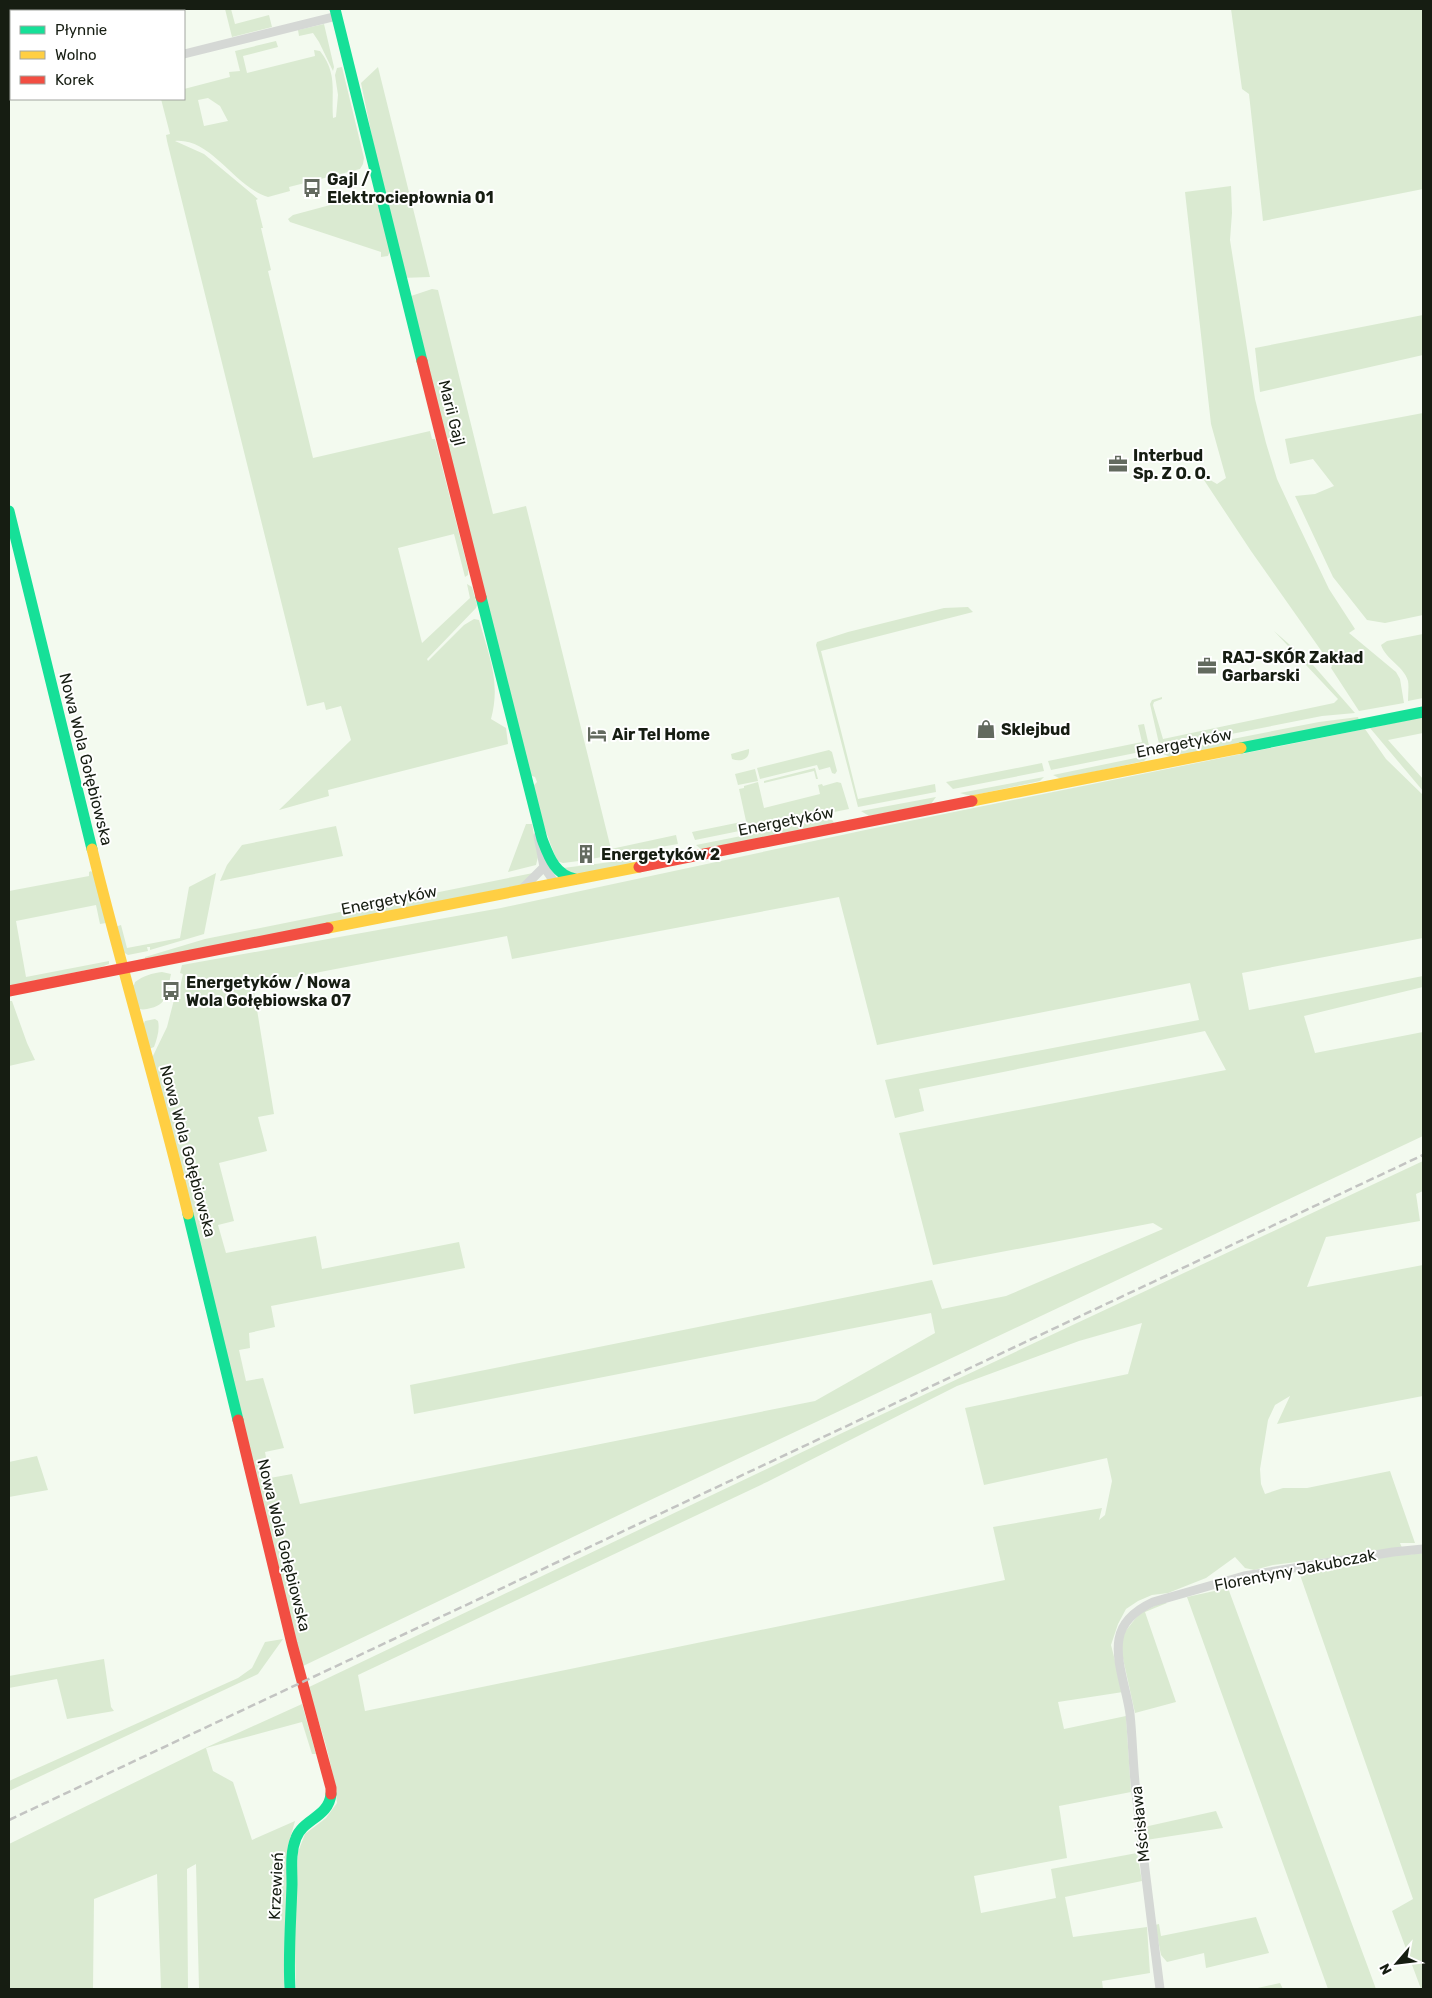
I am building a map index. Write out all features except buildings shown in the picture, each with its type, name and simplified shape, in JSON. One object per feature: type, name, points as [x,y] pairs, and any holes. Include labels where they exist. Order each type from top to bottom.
[{"type":"street","name":"Marii Gajl","points":[[185,54],[336,12],[536,817],[549,866],[557,872],[555,883]]},
{"type":"street","name":"Nowa Wola Gołębiowska","points":[[9,511],[122,969],[168,1130],[296,1661],[331,1788],[331,1800]]},
{"type":"street","name":"Energetyków","points":[[9,991],[1423,712]]},
{"type":"street","points":[[522,890],[549,866],[563,875],[576,879]]},
{"type":"street","name":"Florentyny Jakubczak","points":[[1118,1660],[1119,1638],[1125,1623],[1140,1608],[1153,1602],[1244,1576],[1393,1552],[1423,1549]]},
{"type":"street","name":"Mścisława","points":[[1118,1660],[1125,1683],[1130,1714],[1136,1799],[1160,1989]]},
{"type":"street","name":"Krzewień","points":[[290,1989],[294,1843],[302,1828],[326,1809],[331,1800]]},
{"type":"green space","points":[[128,9],[180,9],[176,10]]},
{"type":"green space","points":[[225,9],[231,9],[235,24],[269,15],[272,27],[232,37]]},
{"type":"green space","points":[[1231,9],[1423,9],[1423,189],[1263,221],[1249,94],[1242,89]]},
{"type":"green space","points":[[324,24],[334,67],[333,71],[313,33],[299,36],[298,30]]},
{"type":"green space","points":[[276,41],[278,47],[243,56],[247,73],[315,56],[314,50],[320,51],[326,59],[331,75],[333,118],[336,117],[338,95],[335,75],[337,68],[342,67],[364,158],[360,169],[289,187],[290,191],[268,197],[244,184],[212,155],[200,147],[188,142],[175,141],[204,154],[258,199],[256,200],[263,228],[261,228],[271,270],[268,271],[313,458],[430,431],[432,439],[435,439],[468,575],[465,577],[454,534],[398,548],[422,643],[470,598],[467,584],[472,587],[477,605],[476,608],[427,659],[428,661],[464,625],[474,619],[479,620],[490,657],[494,681],[494,706],[491,719],[506,728],[508,744],[328,790],[329,796],[279,810],[351,740],[341,706],[326,710],[324,702],[307,706],[167,141],[166,135],[170,134],[161,100],[185,100],[185,89],[230,77],[229,72],[240,71],[235,51]],"holes":[[[208,98],[220,106],[228,121],[204,126],[198,100]]]},
{"type":"green space","points":[[378,67],[430,277],[401,278],[361,83]]},
{"type":"green space","points":[[1231,186],[1230,240],[1255,399],[1277,479],[1329,589],[1355,629],[1349,633],[1396,672],[1400,679],[1404,703],[1359,711],[1331,668],[1332,666],[1251,551],[1200,474],[1217,484],[1226,478],[1211,424],[1185,192]]},
{"type":"green space","points":[[360,197],[368,197],[378,203],[390,251],[388,256],[381,257],[381,252],[290,222],[288,219],[293,215]]},
{"type":"green space","points":[[432,289],[438,290],[493,514],[526,506],[611,849],[676,835],[678,844],[579,861],[563,863],[557,861],[540,816],[532,787],[537,782],[535,777],[529,775],[411,296]]},
{"type":"green space","points":[[1423,315],[1423,355],[1260,392],[1255,348]]},
{"type":"green space","points":[[1423,413],[1423,615],[1385,623],[1367,620],[1333,577],[1295,496],[1315,494],[1334,486],[1313,459],[1290,464],[1285,439]]},
{"type":"green space","points":[[968,607],[973,612],[821,651],[858,799],[935,784],[936,792],[858,807],[816,645],[817,642],[848,632],[944,608]]},
{"type":"green space","points":[[1274,631],[1313,665],[1355,713],[1322,716],[1160,748],[1150,704],[1152,700],[1162,697],[1162,699],[1154,702],[1153,705],[1163,739],[1334,703],[1338,699]]},
{"type":"green space","points":[[1423,634],[1423,698],[1408,701],[1408,681],[1406,676],[1387,655],[1381,645],[1387,641]]},
{"type":"green space","points":[[1358,717],[1359,720],[1170,757],[1161,753],[1319,722]]},
{"type":"green space","points":[[1423,717],[1423,733],[1388,740],[1423,779],[1423,791],[1370,728]]},
{"type":"green space","points":[[1144,724],[1150,750],[1051,770],[1048,761],[1142,742],[1138,725]]},
{"type":"green space","points":[[1365,729],[1386,759],[1423,795],[1423,938],[1242,973],[1249,1010],[1423,976],[1423,987],[1304,1016],[1315,1053],[1423,1032],[1423,1136],[644,1503],[301,1667],[151,1060],[167,1027],[175,996],[178,996],[183,974],[180,973],[182,965],[501,908],[870,829]],"holes":[[[839,897],[877,1045],[1190,983],[1199,1020],[885,1080],[895,1118],[924,1111],[919,1089],[1205,1031],[1226,1070],[899,1133],[933,1265],[1153,1223],[1163,1229],[1006,1296],[942,1309],[932,1280],[410,1385],[414,1414],[931,1313],[935,1333],[815,1401],[300,1504],[292,1474],[270,1478],[265,1452],[284,1448],[263,1378],[246,1381],[239,1350],[250,1348],[249,1333],[275,1327],[271,1306],[465,1268],[459,1242],[322,1269],[316,1236],[226,1253],[218,1225],[234,1221],[219,1163],[267,1151],[258,1117],[274,1114],[253,985],[507,936],[512,959]]]},
{"type":"green space","points":[[749,749],[746,758],[732,759],[731,754]]},
{"type":"green space","points":[[829,750],[832,752],[837,771],[835,774],[832,773],[830,767],[819,770],[817,765],[760,779],[757,768]]},
{"type":"green space","points":[[1150,755],[1144,761],[1061,779],[1053,775]]},
{"type":"green space","points":[[1042,763],[1044,771],[953,789],[946,782]]},
{"type":"green space","points":[[815,768],[818,779],[816,779],[814,771],[764,783],[764,781]]},
{"type":"green space","points":[[755,769],[758,781],[738,785],[735,774]]},
{"type":"green space","points":[[1044,777],[1040,781],[970,796],[960,793]]},
{"type":"green space","points":[[758,782],[764,808],[820,794],[818,785],[822,784],[823,786],[837,782],[841,783],[849,809],[695,840],[692,832],[746,821],[739,789]]},
{"type":"green space","points":[[936,797],[931,804],[869,816],[861,811]]},
{"type":"green space","points":[[831,818],[834,823],[702,850],[696,845]]},
{"type":"green space","points":[[526,824],[532,824],[538,857],[536,865],[508,872]]},
{"type":"green space","points":[[336,826],[343,856],[220,881],[227,865],[242,845]]},
{"type":"green space","points":[[678,849],[672,855],[579,874],[568,872],[563,868],[611,862]]},
{"type":"green space","points":[[91,871],[106,923],[100,924],[96,905],[16,921],[26,977],[109,961],[109,964],[9,986],[9,891],[89,876]]},
{"type":"green space","points":[[216,873],[204,934],[150,950],[150,947],[147,947],[148,951],[128,955],[123,952],[115,927],[121,925],[127,948],[180,938],[189,887]]},
{"type":"green space","points":[[533,873],[523,884],[516,886],[145,960],[145,957],[205,939]]},
{"type":"green space","points":[[162,972],[171,974],[168,991],[164,1000],[157,1006],[139,1009],[131,986],[144,976]]},
{"type":"green space","points":[[9,1001],[12,1001],[35,1060],[9,1066]]},
{"type":"green space","points":[[155,1019],[158,1021],[158,1034],[154,1047],[149,1049],[142,1028],[145,1021]]},
{"type":"green space","points":[[1423,1161],[1423,1191],[1416,1194],[1420,1221],[1326,1237],[1307,1287],[1423,1265],[1423,1396],[1277,1424],[1290,1396],[1275,1405],[1268,1420],[1260,1469],[1261,1484],[1265,1494],[1283,1488],[1307,1488],[1390,1471],[1415,1543],[1400,1543],[1405,1555],[1423,1553],[1423,1989],[1421,1989],[1392,1911],[1413,1899],[1300,1575],[1377,1560],[1375,1552],[1273,1565],[1254,1570],[1245,1568],[1235,1557],[1206,1578],[1168,1593],[1152,1595],[1138,1601],[1126,1609],[1118,1624],[1111,1645],[1123,1692],[1058,1702],[1064,1729],[1126,1716],[1131,1792],[1059,1806],[1067,1858],[974,1876],[981,1913],[1056,1898],[1051,1869],[1137,1853],[1142,1881],[1065,1897],[1073,1937],[1147,1927],[1150,1973],[1102,1981],[1103,1989],[296,1989],[294,1922],[298,1852],[305,1834],[326,1818],[337,1803],[326,1745],[307,1688],[840,1434]],"holes":[[[1142,1323],[1128,1374],[965,1408],[984,1485],[1107,1458],[1112,1481],[1105,1515],[1099,1520],[1102,1508],[993,1527],[1005,1580],[365,1711],[358,1675],[767,1482],[957,1386],[1079,1341]]]},
{"type":"green space","points":[[37,1456],[48,1490],[9,1497],[9,1462]]},
{"type":"green space","points":[[1228,1588],[1376,1989],[1328,1989],[1187,1597]]},
{"type":"green space","points":[[1162,1602],[1167,1603],[1145,1612],[1176,1702],[1135,1713],[1120,1645],[1124,1633],[1139,1614]]},
{"type":"green space","points":[[283,1639],[258,1674],[9,1791],[9,1781],[238,1678],[252,1668],[265,1642]]},
{"type":"green space","points":[[104,1659],[111,1707],[114,1711],[67,1719],[57,1679],[9,1688],[9,1676]]},
{"type":"green space","points":[[302,1704],[316,1754],[312,1754],[302,1722],[206,1748],[213,1771],[233,1782],[252,1840],[295,1821],[288,1846],[284,1989],[199,1989],[196,1864],[187,1869],[188,1989],[161,1989],[157,1874],[94,1899],[93,1989],[9,1989],[9,1844],[205,1748]]},
{"type":"green space","points":[[1216,1811],[1223,1828],[1146,1840],[1144,1827]]},
{"type":"green space","points":[[1256,1917],[1269,1953],[1206,1968],[1204,1953],[1167,1962],[1161,1955],[1155,1925],[1159,1924],[1161,1936]]},
{"type":"green space","points":[[1280,1983],[1283,1989],[1253,1989]]},
{"type":"railway","points":[[9,1820],[1423,1155]]},
{"type":"traffic: fast","points":[[335,9],[422,361]]},
{"type":"traffic: fast","points":[[9,511],[92,849]]},
{"type":"traffic: fast","points":[[481,597],[542,839],[550,859],[562,874],[575,879]]},
{"type":"traffic: fast","points":[[1241,748],[1423,712]]},
{"type":"traffic: fast","points":[[188,1214],[238,1420]]},
{"type":"traffic: fast","points":[[290,1989],[289,1950],[293,1849],[299,1832],[326,1808],[331,1794]]},
{"type":"traffic: slow","points":[[972,801],[1241,748]]},
{"type":"traffic: slow","points":[[92,849],[188,1214]]},
{"type":"traffic: slow","points":[[328,928],[639,867]]},
{"type":"traffic: jam","points":[[422,361],[481,597]]},
{"type":"traffic: jam","points":[[639,867],[972,801]]},
{"type":"traffic: jam","points":[[9,991],[328,928]]},
{"type":"traffic: jam","points":[[238,1420],[292,1644],[331,1788],[331,1794]]},
{"type":"place","name":"Gajl / Elektrociepłownia 01","points":[[312,188]]},
{"type":"place","name":"Interbud Sp. Z O. O.","points":[[1118,464]]},
{"type":"place","name":"RAJ-SKÓR Zakład Garbarski","points":[[1207,666]]},
{"type":"place","name":"Sklejbud","points":[[986,729]]},
{"type":"place","name":"Air Tel Home","points":[[597,734]]},
{"type":"place","name":"Energetyków 2","points":[[586,854]]},
{"type":"place","name":"Energetyków / Nowa Wola Gołębiowska 07","points":[[171,991]]}]
